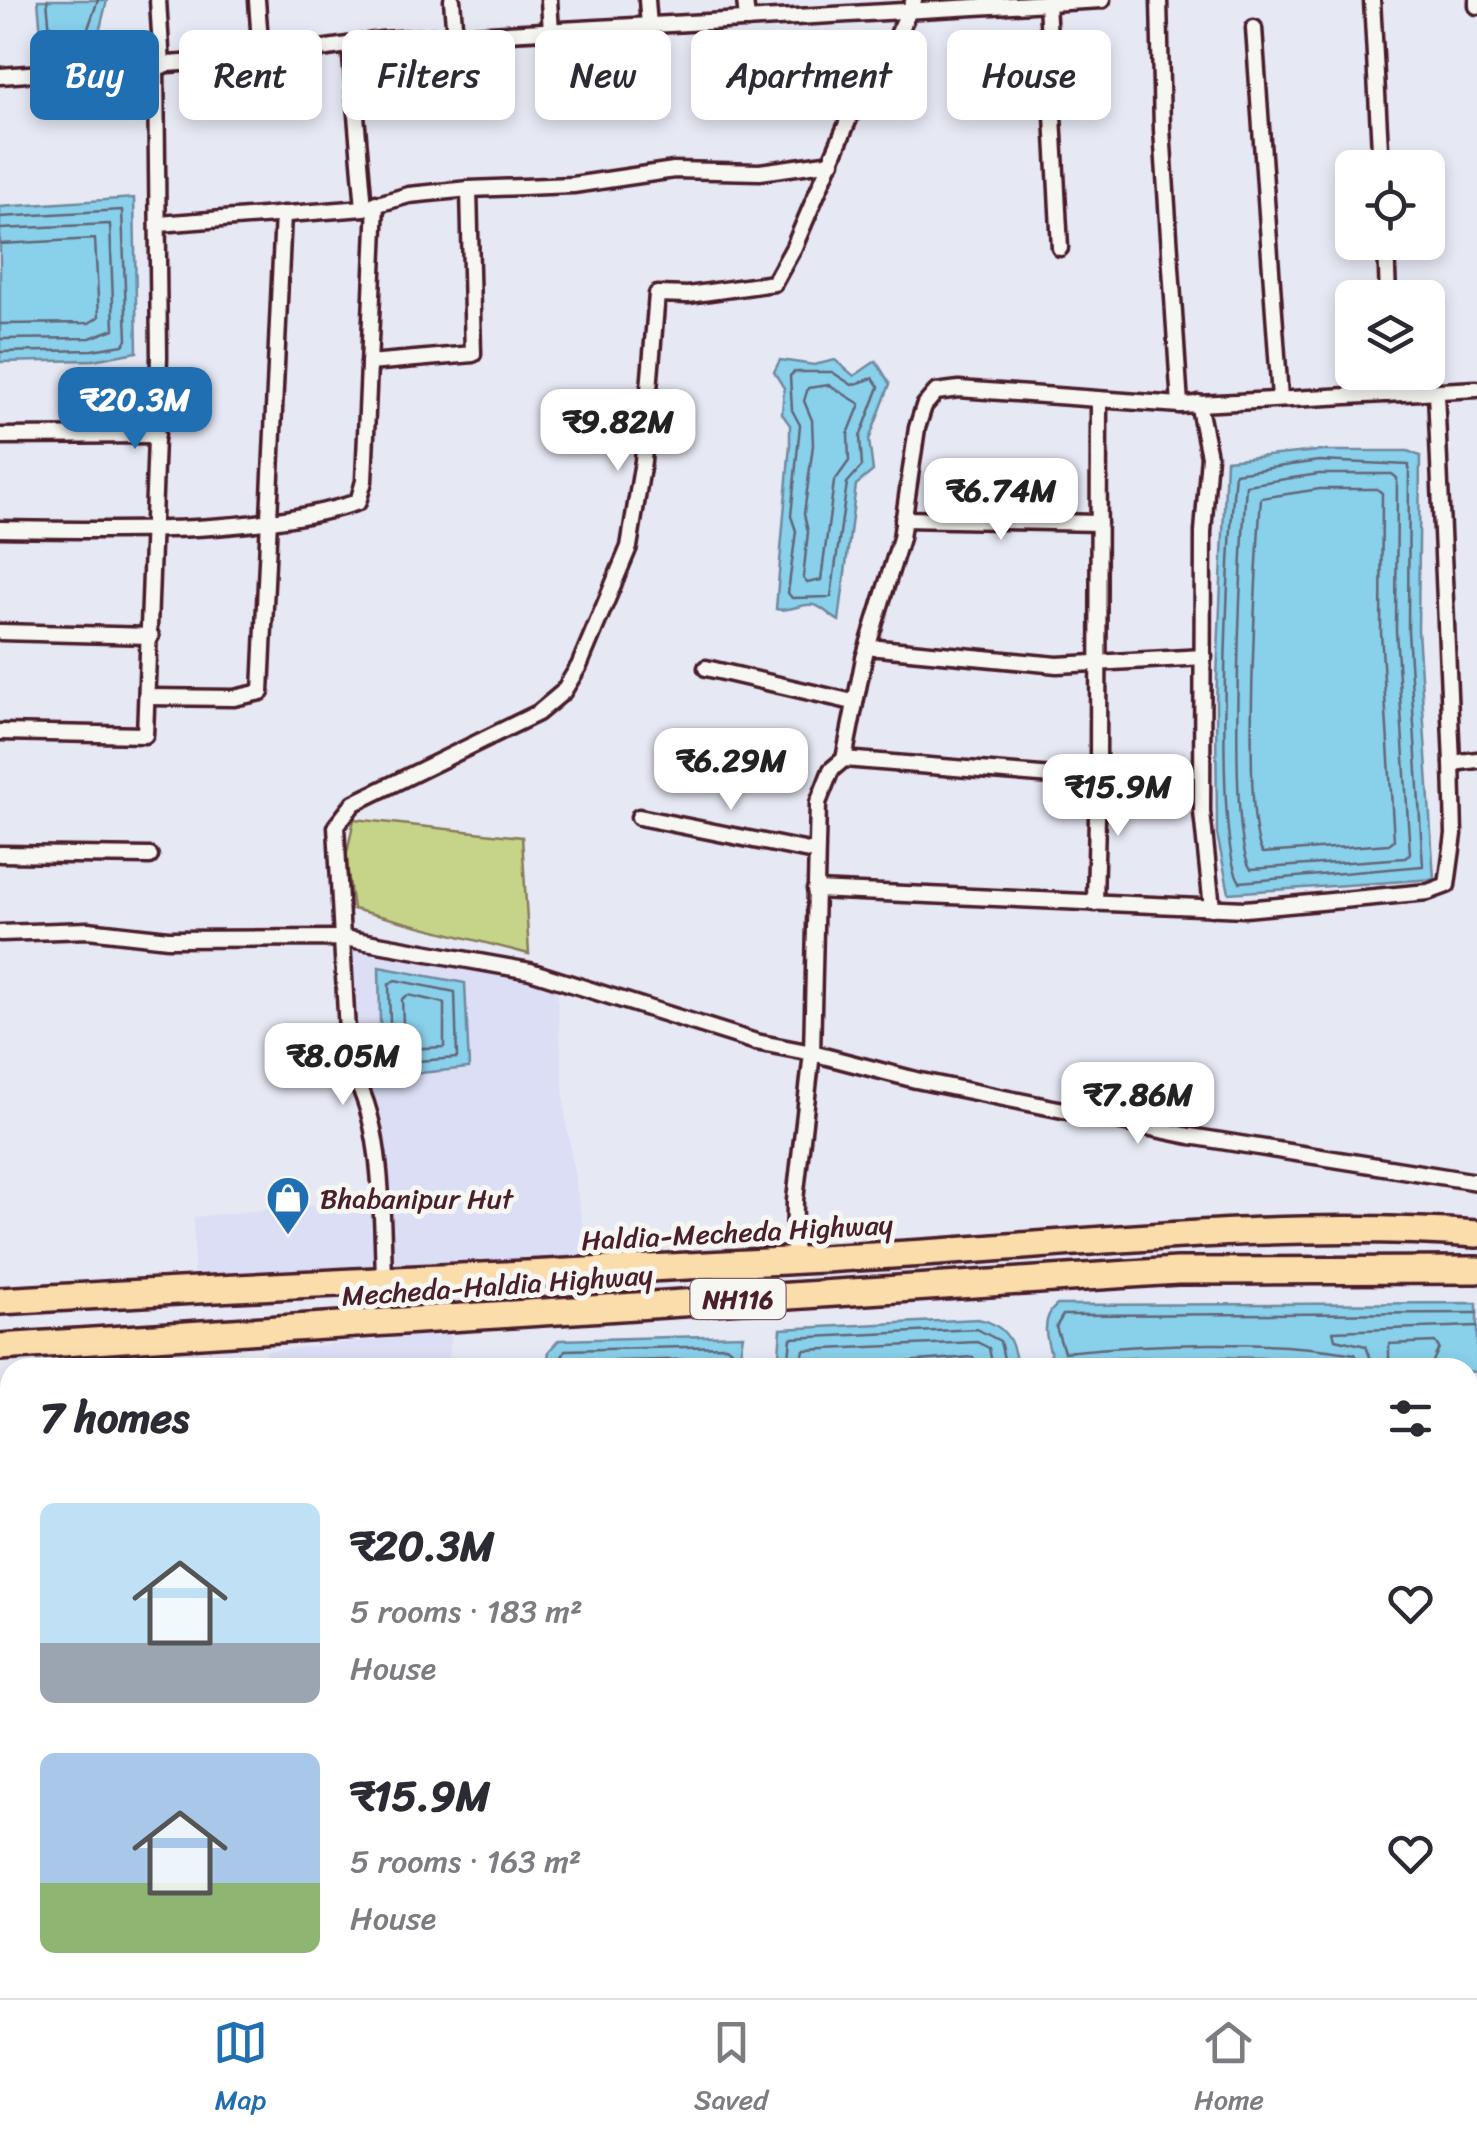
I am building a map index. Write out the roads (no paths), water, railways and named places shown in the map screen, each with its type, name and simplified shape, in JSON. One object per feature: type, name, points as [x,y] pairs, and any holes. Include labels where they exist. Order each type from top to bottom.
[{"type":"highway","name":"Haldia-Mecheda Highway","points":[[0,1301],[384,1278],[794,1260],[1249,1231],[1411,1230],[1477,1234]]},
{"type":"highway","name":"Mecheda-Haldia Highway","points":[[0,1348],[1177,1271],[1477,1270]]},
{"type":"street","points":[[158,0],[158,30]]},
{"type":"street","points":[[257,0],[259,30]]},
{"type":"street","points":[[452,0],[454,30]]},
{"type":"street","points":[[550,0],[551,30]]},
{"type":"street","points":[[647,0],[649,26]]},
{"type":"street","points":[[745,0],[747,20]]},
{"type":"street","points":[[584,30],[747,20],[844,7],[1102,0]]},
{"type":"street","points":[[1159,0],[1162,148],[1180,405]]},
{"type":"street","points":[[1372,0],[1380,150]]},
{"type":"street","points":[[1047,2],[1060,248]]},
{"type":"street","points":[[384,1278],[372,1133],[359,1083],[349,1070],[336,826],[354,803],[538,713],[563,692],[579,666],[629,547],[643,461],[657,294],[688,296],[774,283],[860,93],[891,50],[913,5]]},
{"type":"street","points":[[1254,28],[1280,398]]},
{"type":"street","points":[[159,66],[179,64]]},
{"type":"street","points":[[0,76],[30,74]]},
{"type":"street","points":[[0,732],[146,736],[155,530],[159,120]]},
{"type":"street","points":[[0,529],[155,530],[328,512],[358,502],[364,481],[369,363],[370,206],[359,120]]},
{"type":"street","points":[[159,224],[370,206],[469,189],[573,185],[674,170],[760,172],[832,162]]},
{"type":"street","points":[[369,363],[474,354],[469,189]]},
{"type":"street","points":[[148,697],[234,698],[260,692],[282,214]]},
{"type":"street","points":[[794,1260],[795,1200],[812,1053],[818,804],[831,770],[844,759],[853,702],[903,519],[924,406],[936,392],[959,389],[1180,405],[1477,389]]},
{"type":"street","points":[[816,890],[1212,908],[1345,902],[1447,886],[1454,834],[1436,392]]},
{"type":"street","points":[[1095,903],[1099,401]]},
{"type":"street","points":[[1198,404],[1209,456],[1203,532],[1202,830],[1212,908]]},
{"type":"street","points":[[0,436],[157,435]]},
{"type":"street","points":[[903,519],[1099,523]]},
{"type":"street","points":[[0,632],[151,636]]},
{"type":"street","points":[[868,647],[1096,666],[1204,658]]},
{"type":"street","points":[[706,668],[853,702]]},
{"type":"street","points":[[844,759],[1065,777],[1098,774]]},
{"type":"street","points":[[1452,763],[1477,760]]},
{"type":"street","points":[[639,818],[814,852]]},
{"type":"street","points":[[0,854],[150,856]]},
{"type":"street","points":[[0,933],[88,930],[168,939],[344,938],[530,972],[756,1042],[916,1080],[1190,1136],[1477,1182]]},
{"type":"water","points":[[38,0],[107,0],[100,30],[41,30]]},
{"type":"water","points":[[134,198],[137,352],[93,360],[0,362],[0,207]]},
{"type":"water","points":[[780,360],[814,365],[835,360],[854,376],[876,361],[890,384],[869,440],[873,471],[856,485],[839,621],[812,605],[776,609],[790,444],[790,425],[782,414],[784,388],[774,372]]},
{"type":"water","points":[[1318,451],[1408,451],[1420,456],[1418,630],[1434,879],[1229,893],[1217,834],[1216,703],[1226,460]]},
{"type":"water","points":[[379,967],[465,983],[469,1068],[381,1077]]},
{"type":"water","points":[[1477,1303],[1477,1358],[1052,1358],[1046,1325],[1057,1305]]},
{"type":"water","points":[[978,1319],[1001,1329],[1015,1358],[779,1358],[781,1329]]},
{"type":"water","points":[[743,1335],[739,1358],[548,1358],[559,1340]]},
{"type":"place","name":"Bhabanipur Hut","points":[[288,1236]]}]
